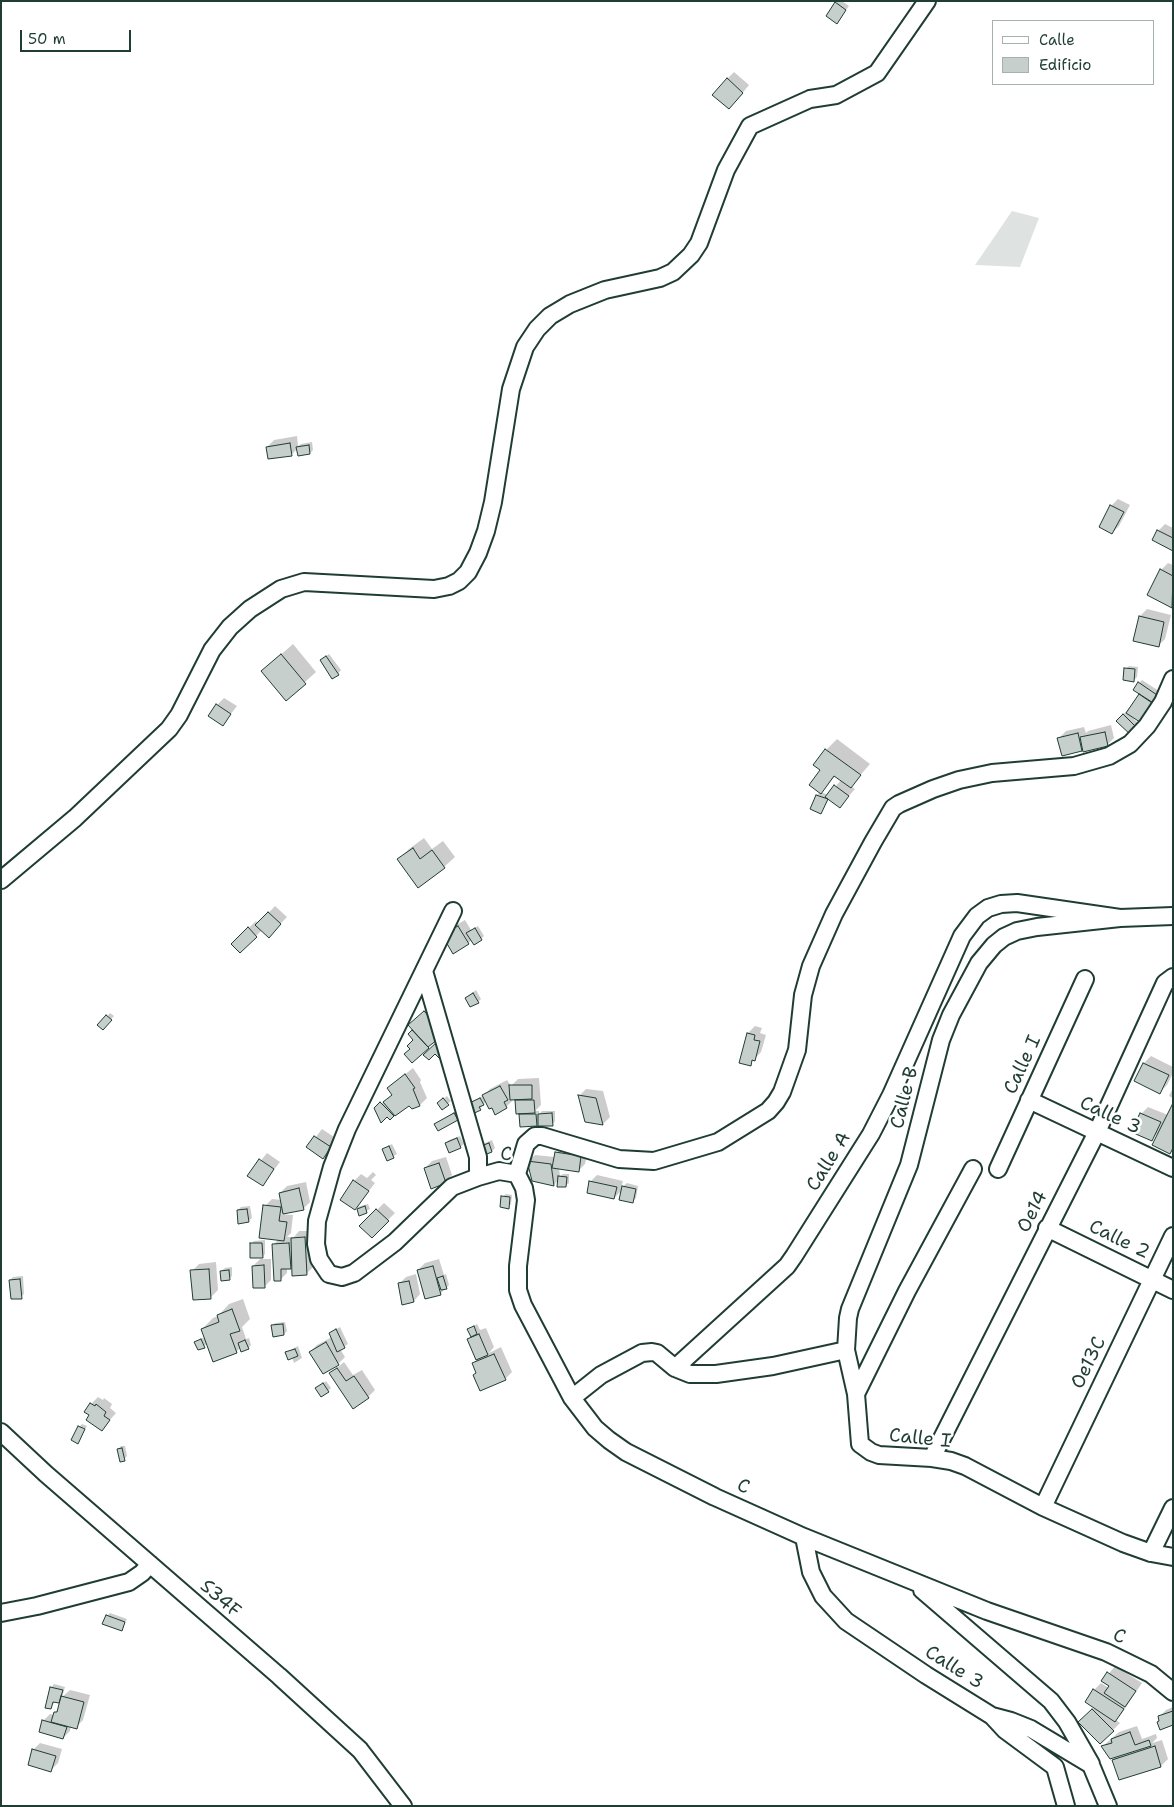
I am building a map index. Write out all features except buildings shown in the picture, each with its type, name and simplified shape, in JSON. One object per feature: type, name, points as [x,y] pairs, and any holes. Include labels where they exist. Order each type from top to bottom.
[{"type":"street","points":[[1,880],[75,818],[169,729],[179,715],[212,650],[230,627],[280,589],[304,582],[434,589],[449,586],[459,581],[468,572],[486,531],[493,502],[511,388],[525,347],[536,329],[550,316],[570,304],[605,290],[660,278],[673,272],[691,255],[699,243],[726,170],[750,126],[810,99],[836,95],[877,73],[927,1]]},
{"type":"street","points":[[517,1174],[526,1144],[535,1136],[542,1136],[619,1158],[654,1160],[718,1142],[768,1111],[782,1092],[797,1050],[803,995],[811,966],[843,897],[872,842],[893,808],[933,789],[959,780],[992,773],[1074,766],[1094,762],[1114,754],[1130,744],[1147,726],[1163,702],[1173,679]]},
{"type":"street","name":"Calle A","points":[[675,1368],[787,1266],[794,1256],[870,1134],[891,1095],[962,936],[977,916],[988,908],[1001,904],[1017,903],[1120,918]]},
{"type":"street","name":"C","points":[[453,911],[347,1129],[332,1167],[317,1221],[316,1244],[319,1259],[329,1274],[348,1276],[354,1273],[395,1242],[452,1187],[499,1171],[517,1174],[524,1188],[526,1200],[518,1266],[518,1290],[530,1319],[572,1398],[595,1428],[626,1452],[715,1497],[804,1537],[988,1611],[1106,1652],[1152,1674],[1173,1692]]},
{"type":"street","points":[[1120,918],[1173,916]]},
{"type":"street","name":"Calle B","points":[[856,1394],[846,1350],[850,1309],[909,1165],[941,1040],[951,1015],[978,963],[994,945],[1004,937],[1017,931],[1120,918]]},
{"type":"street","points":[[424,972],[478,1156],[478,1177]]},
{"type":"street","name":"Calle I","points":[[998,1168],[1085,979]]},
{"type":"street","name":"Oe14","points":[[932,1458],[1046,1228],[1097,1132],[1169,980]]},
{"type":"street","name":"Calle 3","points":[[1029,1100],[1173,1168]]},
{"type":"street","name":"Calle I","points":[[973,1169],[856,1394],[858,1440],[864,1448],[879,1455],[932,1458],[951,1461],[965,1466],[1043,1507],[1123,1543],[1151,1553],[1173,1557]]},
{"type":"street","name":"Calle 2","points":[[1046,1228],[1173,1290]]},
{"type":"street","name":"Oe13C","points":[[1043,1507],[1173,1236]]},
{"type":"street","points":[[572,1398],[601,1375],[642,1353],[657,1353],[675,1368],[690,1374],[716,1374],[773,1366],[846,1350]]},
{"type":"street","name":"S34F","points":[[1,1432],[46,1474],[279,1676],[360,1750],[403,1806]]},
{"type":"street","points":[[1151,1553],[1173,1508]]},
{"type":"street","name":"Calle 3","points":[[804,1537],[811,1572],[823,1596],[846,1621],[926,1676],[992,1716],[1031,1729],[1091,1765]]},
{"type":"street","points":[[1,1613],[37,1606],[129,1582],[142,1573],[150,1564]]},
{"type":"street","points":[[911,1580],[1051,1700],[1067,1722],[1091,1765],[1108,1806]]},
{"type":"street","points":[[992,1716],[1005,1730],[1055,1766],[1066,1806]]},
{"type":"shaded area","points":[[1012,211],[1039,218],[1020,267],[975,265]]}]
